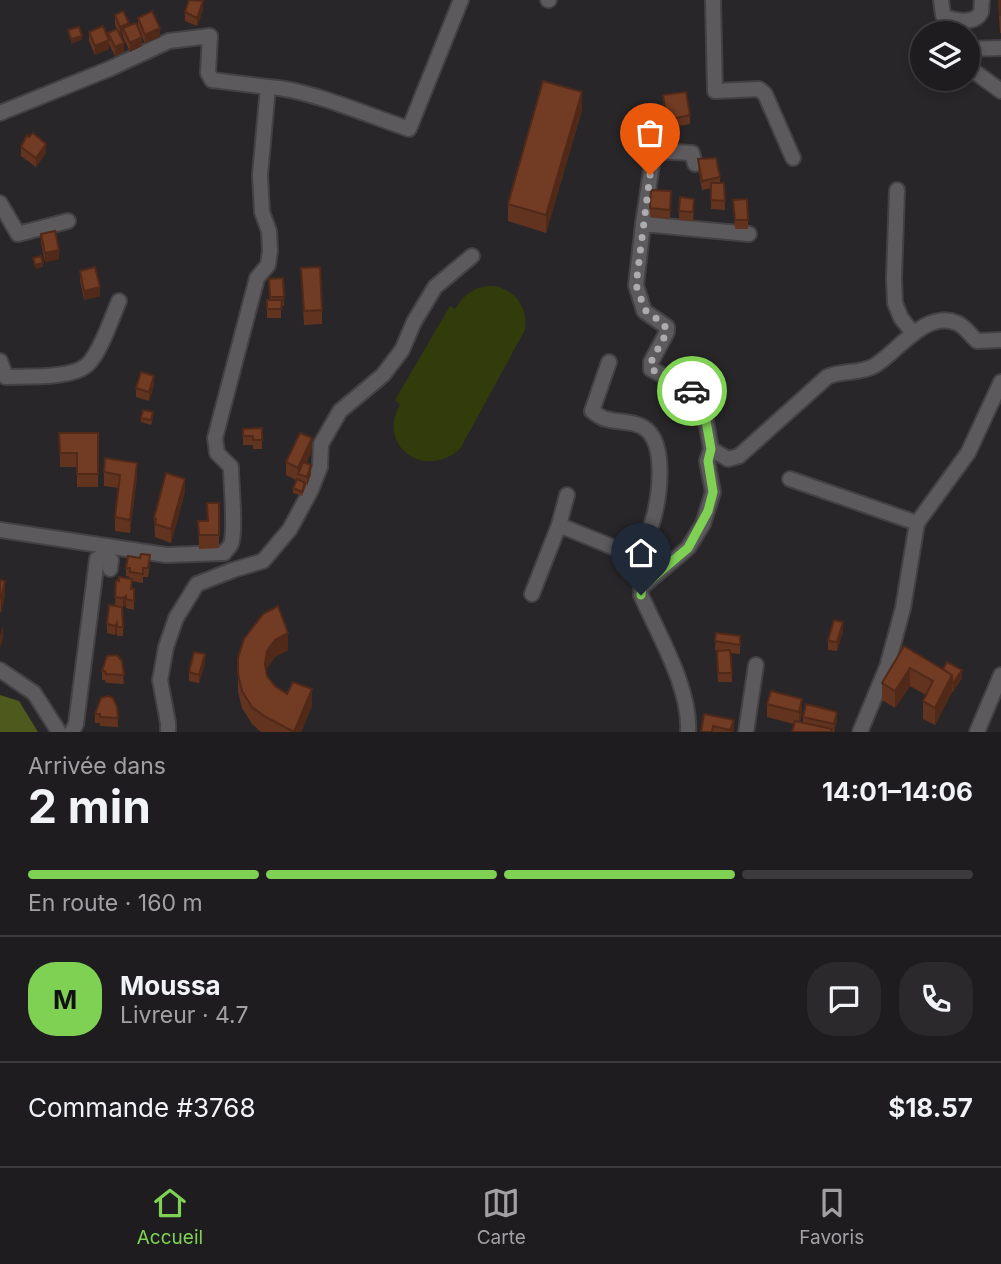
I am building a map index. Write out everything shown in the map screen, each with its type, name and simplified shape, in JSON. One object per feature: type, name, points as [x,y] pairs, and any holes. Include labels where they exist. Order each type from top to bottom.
[{"type":"street","points":[[0,113],[109,69],[169,41],[209,36],[208,73],[212,80],[280,88],[410,129],[461,0]]},
{"type":"street","points":[[713,0],[715,91],[759,89],[765,94],[793,158]]},
{"type":"street","points":[[941,0],[943,15],[953,21]]},
{"type":"street","points":[[971,21],[981,12],[982,0]]},
{"type":"street","points":[[980,49],[1001,48]]},
{"type":"street","points":[[980,76],[1001,91]]},
{"type":"street","points":[[0,530],[166,555],[224,554],[231,544],[231,467],[217,453],[215,438],[257,278],[268,265],[270,231],[262,212],[260,175],[268,88]]},
{"type":"street","points":[[642,587],[688,548],[703,524],[713,492],[708,461],[711,449],[706,421],[693,392],[651,369],[651,362],[667,332],[664,324],[645,310],[636,285],[653,145],[692,153],[695,164]]},
{"type":"street","points":[[897,190],[895,303],[901,318],[913,333]]},
{"type":"street","points":[[0,203],[18,234],[68,221]]},
{"type":"street","points":[[643,223],[749,234]]},
{"type":"street","points":[[168,732],[160,680],[166,647],[176,618],[197,584],[263,561],[290,529],[320,467],[321,444],[340,411],[383,375],[402,350],[414,322],[435,287],[472,256]]},
{"type":"street","points":[[0,361],[6,377],[68,374],[87,365],[104,336],[119,301]]},
{"type":"street","points":[[711,449],[728,459],[739,456],[827,377],[835,373],[875,366],[913,333],[933,323],[950,320],[959,323],[977,341],[1001,340]]},
{"type":"street","points":[[609,362],[592,411],[605,419],[631,422],[646,429],[654,439],[660,470],[658,504],[637,557],[641,595],[681,686],[688,732]]},
{"type":"street","points":[[860,732],[887,667],[903,608],[917,523],[968,453],[1001,382]]},
{"type":"street","points":[[790,479],[917,523]]},
{"type":"street","points":[[532,594],[559,526],[566,495]]},
{"type":"street","points":[[559,526],[637,557]]},
{"type":"street","points":[[72,732],[76,723],[97,559],[104,556],[111,560],[110,569]]},
{"type":"street","points":[[746,732],[756,665]]},
{"type":"street","points":[[0,670],[34,693],[59,732]]},
{"type":"street","points":[[977,732],[1001,675]]},
{"type":"green space","points":[[495,286],[515,296],[525,314],[525,330],[460,449],[446,458],[419,460],[399,445],[394,434],[394,420],[400,404],[395,400],[450,306],[455,309],[467,294]]},
{"type":"green space","points":[[0,695],[19,701],[38,732],[0,732]]},
{"type":"building","points":[[189,0],[203,1],[197,18],[185,12]]},
{"type":"building","points":[[123,11],[129,23],[120,27],[115,15]]},
{"type":"building","points":[[152,11],[160,28],[145,35],[138,18]]},
{"type":"building","points":[[136,23],[142,37],[130,43],[123,28]]},
{"type":"building","points":[[103,26],[109,40],[95,46],[89,32]]},
{"type":"building","points":[[79,27],[82,36],[71,39],[68,30]]},
{"type":"building","points":[[117,29],[124,43],[115,47],[108,33]]},
{"type":"building","points":[[543,81],[582,92],[546,215],[508,204]]},
{"type":"building","points":[[686,92],[690,115],[667,120],[663,95]]},
{"type":"building","points":[[33,133],[46,144],[36,158],[21,147],[27,135],[29,137]]},
{"type":"building","points":[[716,158],[720,177],[702,181],[698,159]]},
{"type":"building","points":[[711,183],[724,183],[725,201],[711,200]]},
{"type":"building","points":[[651,190],[671,191],[670,210],[650,208]]},
{"type":"building","points":[[680,197],[694,199],[693,212],[679,211]]},
{"type":"building","points":[[747,199],[748,220],[735,220],[733,200]]},
{"type":"building","points":[[55,231],[59,250],[45,253],[41,234]]},
{"type":"building","points":[[41,256],[43,263],[35,265],[33,258]]},
{"type":"building","points":[[95,267],[100,287],[84,291],[80,271]]},
{"type":"building","points":[[320,267],[322,310],[304,311],[301,268]]},
{"type":"building","points":[[283,278],[284,297],[270,297],[269,279]]},
{"type":"building","points":[[267,300],[282,300],[281,309],[267,309]]},
{"type":"building","points":[[141,372],[154,376],[149,392],[136,388]]},
{"type":"building","points":[[143,410],[153,412],[151,420],[141,418]]},
{"type":"building","points":[[262,428],[262,440],[243,436],[243,429]]},
{"type":"building","points":[[59,433],[98,433],[98,474],[77,474],[77,453],[60,453]]},
{"type":"building","points":[[300,433],[312,438],[298,468],[286,462]]},
{"type":"building","points":[[105,458],[137,463],[130,520],[115,517],[120,475],[104,472]]},
{"type":"building","points":[[303,462],[311,465],[307,477],[298,474]]},
{"type":"building","points":[[166,473],[185,479],[171,529],[155,524],[154,518]]},
{"type":"building","points":[[297,479],[305,483],[302,492],[293,488]]},
{"type":"building","points":[[207,503],[219,503],[219,535],[199,535],[198,521],[208,521]]},
{"type":"building","points":[[141,554],[150,555],[148,568],[143,568],[143,574],[130,572],[130,568],[126,568],[128,556],[140,558]]},
{"type":"building","points":[[119,577],[132,579],[134,601],[126,599],[126,596],[115,597],[116,581],[119,581]]},
{"type":"building","points":[[0,580],[5,581],[1,599],[0,599]]},
{"type":"building","points":[[109,605],[122,607],[123,627],[117,627],[117,623],[115,626],[107,624]]},
{"type":"building","points":[[278,606],[288,633],[275,640],[267,651],[267,676],[287,694],[293,682],[312,689],[294,732],[252,707],[242,691],[238,674],[238,658],[244,639],[263,614]]},
{"type":"building","points":[[834,620],[843,622],[837,642],[828,641]]},
{"type":"building","points":[[716,633],[740,636],[740,645],[715,641]]},
{"type":"building","points":[[904,646],[952,675],[935,708],[923,701],[933,681],[910,668],[895,691],[882,683]]},
{"type":"building","points":[[730,650],[732,673],[718,673],[717,651]]},
{"type":"building","points":[[194,652],[205,654],[199,675],[189,672]]},
{"type":"building","points":[[117,655],[122,661],[124,675],[106,674],[102,671],[107,656]]},
{"type":"building","points":[[947,662],[962,670],[953,683],[952,675],[943,669]]},
{"type":"building","points":[[771,691],[802,699],[799,712],[767,704]]},
{"type":"building","points":[[101,698],[113,698],[118,718],[95,714]]},
{"type":"building","points":[[806,704],[837,712],[834,724],[803,717]]},
{"type":"building","points":[[704,714],[734,720],[730,730],[713,726],[712,732],[701,732]]},
{"type":"building","points":[[795,721],[832,729],[831,732],[792,732]]},
{"type":"way so far","points":[[650,175],[636,285],[648,315],[667,327],[651,362],[651,369],[692,391]]},
{"type":"route","points":[[641,595],[642,587],[688,548],[703,524],[713,492],[708,461],[711,449],[706,421],[692,391]]}]
